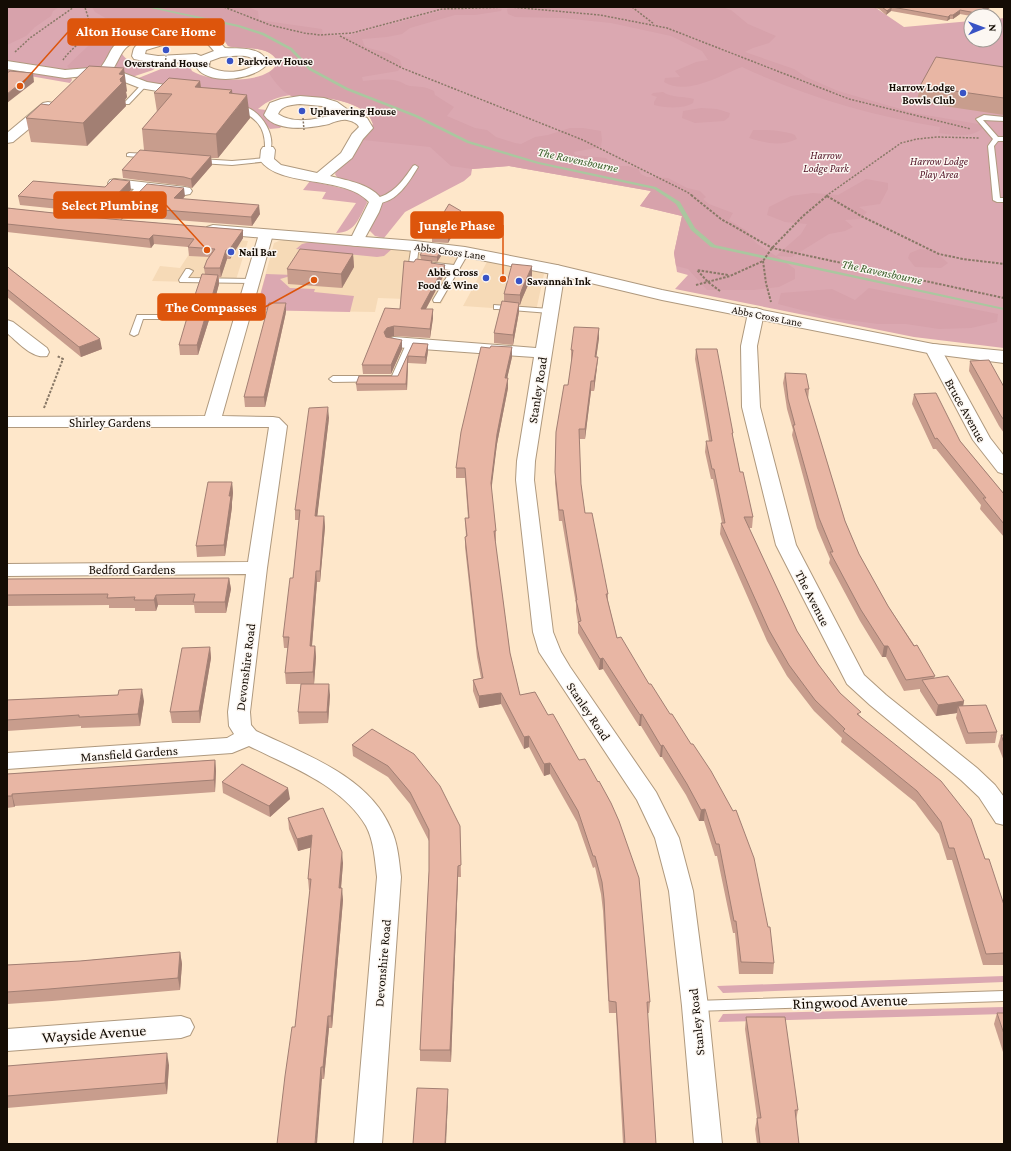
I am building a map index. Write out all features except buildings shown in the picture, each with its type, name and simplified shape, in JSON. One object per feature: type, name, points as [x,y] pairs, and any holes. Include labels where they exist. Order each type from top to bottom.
[{"type":"street","points":[[105,70],[113,60],[118,48],[126,41],[140,36],[160,32],[199,35],[210,39],[218,50],[228,53]]},
{"type":"street","points":[[220,53],[228,53],[252,54],[258,57],[262,63],[256,70],[221,75],[207,71],[203,68],[204,60],[220,53]]},
{"type":"street","points":[[7,65],[78,74],[105,70],[144,85],[200,95]]},
{"type":"street","points":[[69,88],[78,81],[78,74]]},
{"type":"street","points":[[8,139],[57,98]]},
{"type":"street","points":[[320,178],[347,155],[357,137],[366,128],[362,121],[346,115],[332,105],[324,102],[300,100],[275,106],[271,116],[284,122],[305,124],[346,115]]},
{"type":"street","points":[[268,155],[276,168],[320,178],[362,190],[374,197],[376,201],[372,212],[356,242]]},
{"type":"street","points":[[114,183],[185,191]]},
{"type":"street","points":[[104,220],[144,187]]},
{"type":"street","points":[[104,220],[134,223]]},
{"type":"street","name":"Abbs Cross Lane","points":[[196,228],[415,246],[465,252],[557,270],[715,306],[933,349],[1004,357]]},
{"type":"street","points":[[212,421],[251,281],[266,234]]},
{"type":"street","name":"Stanley Road","points":[[557,270],[526,461],[525,480],[543,632],[550,652],[561,670],[648,798],[667,838],[681,890],[695,1006],[708,1144]]},
{"type":"street","name":"The Avenue","points":[[766,316],[749,346],[751,407],[786,545],[855,679],[878,700],[970,774],[987,791],[1001,810],[1004,817]]},
{"type":"street","points":[[7,325],[41,352]]},
{"type":"street","points":[[394,342],[543,353]]},
{"type":"street","name":"Bruce Avenue","points":[[933,349],[982,440],[1004,468]]},
{"type":"street","name":"Shirley Gardens","points":[[7,422],[212,421]]},
{"type":"street","name":"Devonshire Road","points":[[212,421],[265,421],[273,422],[278,426],[238,712],[240,726],[248,736],[338,782],[362,802],[377,825],[386,850],[389,877],[368,1144]]},
{"type":"street","name":"Bedford Gardens","points":[[7,570],[257,568]]},
{"type":"street","name":"Mansfield Gardens","points":[[7,761],[232,745],[248,736]]},
{"type":"street","name":"Wayside Avenue","points":[[7,1040],[181,1027]]},
{"type":"lane","points":[[127,103],[144,85]]},
{"type":"lane","points":[[192,160],[232,163],[268,155],[269,141],[267,130],[252,114],[230,104]]},
{"type":"lane","points":[[1004,119],[984,117],[979,119],[996,138],[1004,140]]},
{"type":"lane","points":[[996,138],[991,146],[997,200],[1004,200]]},
{"type":"lane","points":[[129,155],[152,157]]},
{"type":"lane","points":[[376,201],[386,200],[398,191],[416,166]]},
{"type":"lane","points":[[415,246],[413,263],[456,268]]},
{"type":"lane","points":[[437,300],[465,252]]},
{"type":"lane","points":[[189,271],[183,280],[251,281]]},
{"type":"lane","points":[[497,307],[550,311]]},
{"type":"lane","points":[[134,334],[140,317],[242,317]]},
{"type":"lane","points":[[333,379],[395,379],[410,344]]},
{"type":"lane","name":"Ringwood Avenue","points":[[695,1006],[1004,996]]},
{"type":"path","points":[[13,53],[30,38],[74,7]]},
{"type":"path","points":[[62,73],[62,62],[66,56],[83,41],[88,29],[89,19],[85,11],[85,7]]},
{"type":"path","points":[[224,7],[266,23],[326,36],[340,36],[442,9],[510,7]]},
{"type":"path","points":[[507,7],[600,15],[667,28],[849,99],[981,131],[996,138]]},
{"type":"path","points":[[632,7],[655,25]]},
{"type":"path","points":[[340,36],[402,68],[583,140],[687,192],[721,219],[772,248],[1004,298]]},
{"type":"path","points":[[165,67],[166,56]]},
{"type":"path","points":[[187,66],[204,60]]},
{"type":"path","points":[[303,118],[304,130]]},
{"type":"path","points":[[662,295],[730,276],[763,261],[772,248],[803,216],[826,196],[901,143],[917,139],[937,137],[996,138]]},
{"type":"path","points":[[826,196],[861,216],[939,254],[963,260],[1004,264]]},
{"type":"path","points":[[763,261],[766,283],[766,316]]},
{"type":"path","points":[[715,306],[723,293],[708,282],[697,270],[730,276]]},
{"type":"path","points":[[38,422],[62,359],[59,356],[41,352]]},
{"type":"shaded area","points":[[7,7],[59,7],[53,11],[51,16],[35,27],[26,36],[7,45]]},
{"type":"shaded area","points":[[92,7],[248,7],[258,11],[259,20],[322,29],[323,34],[351,37],[350,35],[441,11],[444,7],[496,7],[502,9],[501,11],[475,15],[455,15],[410,28],[402,34],[362,39],[365,47],[387,53],[400,60],[402,66],[398,71],[362,77],[363,81],[394,80],[410,86],[431,89],[434,91],[435,95],[454,107],[447,116],[475,128],[487,130],[496,137],[515,143],[521,144],[535,137],[548,135],[570,128],[583,128],[601,131],[601,147],[574,152],[575,155],[606,158],[613,166],[628,166],[638,169],[641,174],[647,177],[668,178],[687,188],[700,191],[706,197],[703,199],[709,204],[733,213],[729,220],[747,231],[756,243],[776,256],[801,234],[807,224],[785,222],[767,215],[769,207],[791,196],[813,193],[838,195],[866,179],[888,183],[888,189],[880,204],[859,207],[867,212],[860,219],[845,220],[853,227],[845,231],[829,234],[792,257],[777,256],[795,269],[795,279],[779,287],[753,290],[707,290],[688,269],[676,266],[674,253],[682,216],[640,206],[651,191],[509,166],[472,169],[451,166],[430,147],[363,140],[373,124],[370,117],[364,111],[353,105],[333,99],[314,97],[296,98],[280,88],[269,73],[276,67],[278,62],[274,56],[262,50],[228,46],[223,38],[196,30],[168,28],[141,32],[114,42],[112,52],[105,64],[95,68],[72,71],[67,66],[108,27],[109,20],[95,12]]},
{"type":"shaded area","points":[[508,7],[722,7],[731,10],[748,24],[776,36],[769,43],[745,52],[794,69],[806,77],[838,91],[914,113],[985,126],[975,133],[963,135],[939,133],[940,127],[889,117],[839,104],[790,87],[742,67],[693,86],[673,86],[664,82],[665,78],[680,77],[675,71],[696,62],[708,60],[702,51],[671,36],[611,23],[562,18],[515,17],[508,14]]},
{"type":"shaded area","points":[[663,92],[674,96],[694,99],[693,103],[685,106],[674,107],[654,105],[657,97],[651,95],[653,93]]},
{"type":"shaded area","points":[[701,108],[717,109],[730,113],[729,117],[724,121],[695,123],[682,118],[683,111]]},
{"type":"shaded area","points":[[753,130],[785,132],[795,135],[797,139],[779,144],[767,143],[749,138]]},
{"type":"shaded area","points":[[201,236],[248,241],[235,283],[152,281],[160,266],[180,268]]},
{"type":"shaded area","points":[[284,240],[466,256],[441,304],[433,303],[433,300],[378,298],[375,312],[256,310],[274,243]]},
{"type":"shaded area","points":[[920,249],[934,251],[948,263],[941,268],[915,267],[908,258],[910,253]]},
{"type":"shaded area","points":[[488,260],[544,274],[536,311],[463,306]]},
{"type":"shaded area","points":[[869,288],[998,314],[997,322],[971,328],[939,329],[906,324],[878,324],[832,318],[778,304],[781,293],[832,289],[855,300]]},
{"type":"green space","name":"Harrow Lodge Park","points":[[7,7],[863,7],[876,8],[904,27],[963,22],[963,48],[1003,48],[1004,18],[1004,348],[914,337],[675,289],[688,275],[677,272],[674,253],[682,216],[640,206],[651,191],[509,166],[472,169],[471,175],[464,181],[405,212],[384,238],[375,236],[368,229],[383,203],[387,200],[367,188],[348,183],[340,179],[335,174],[352,157],[373,124],[371,118],[359,108],[328,98],[300,98],[291,95],[273,99],[258,109],[266,110],[265,115],[285,124],[280,128],[270,129],[258,117],[136,79],[161,69],[190,67],[192,71],[211,78],[238,80],[264,75],[273,69],[278,61],[274,56],[262,50],[228,46],[223,38],[213,33],[202,30],[182,28],[149,30],[132,34],[114,42],[112,52],[72,71],[58,71],[23,64],[7,63]]},
{"type":"green space","points":[[121,52],[127,60],[137,64],[157,66],[153,70],[132,77],[116,68],[115,65]]},
{"type":"green space","points":[[7,67],[71,77],[72,80],[70,83],[7,72]]},
{"type":"green space","points":[[310,181],[355,191],[366,197],[367,203],[356,224],[348,230],[336,233],[356,203],[322,199],[326,192],[303,190]]},
{"type":"green space","points":[[310,242],[392,249],[384,256],[377,257],[296,249],[302,244]]},
{"type":"green space","points":[[266,274],[294,275],[280,279],[290,288],[315,289],[314,292],[354,296],[350,312],[256,310]]},
{"type":"green space","points":[[1004,976],[1004,982],[723,993],[717,986]]},
{"type":"green space","points":[[1004,1007],[1004,1014],[718,1022],[723,1014]]},
{"type":"waterway","name":"The Ravensbourne","points":[[148,7],[239,26],[263,34],[291,49],[310,69],[347,89],[416,116],[468,142],[538,163],[655,188],[678,203],[693,229],[713,246],[1004,309]]},
{"type":"place","name":"Overstrand House","points":[[166,50]]},
{"type":"place","name":"Parkview House","points":[[230,61]]},
{"type":"place","name":"Alton House Care Home","points":[[20,86]]},
{"type":"place","name":"Harrow Lodge Bowls Club","points":[[963,93]]},
{"type":"place","name":"Uphavering House","points":[[302,111]]},
{"type":"place","name":"Select Plumbing","points":[[207,250]]},
{"type":"place","name":"Nail Bar","points":[[231,252]]},
{"type":"place","name":"Abbs Cross Food & Wine","points":[[486,278]]},
{"type":"place","name":"Jungle Phase","points":[[503,279]]},
{"type":"place","name":"The Compasses","points":[[314,280]]},
{"type":"place","name":"Savannah Ink","points":[[519,281]]},
{"type":"park label","name":"Harrow Lodge Play Area","points":[[939,167]]}]
